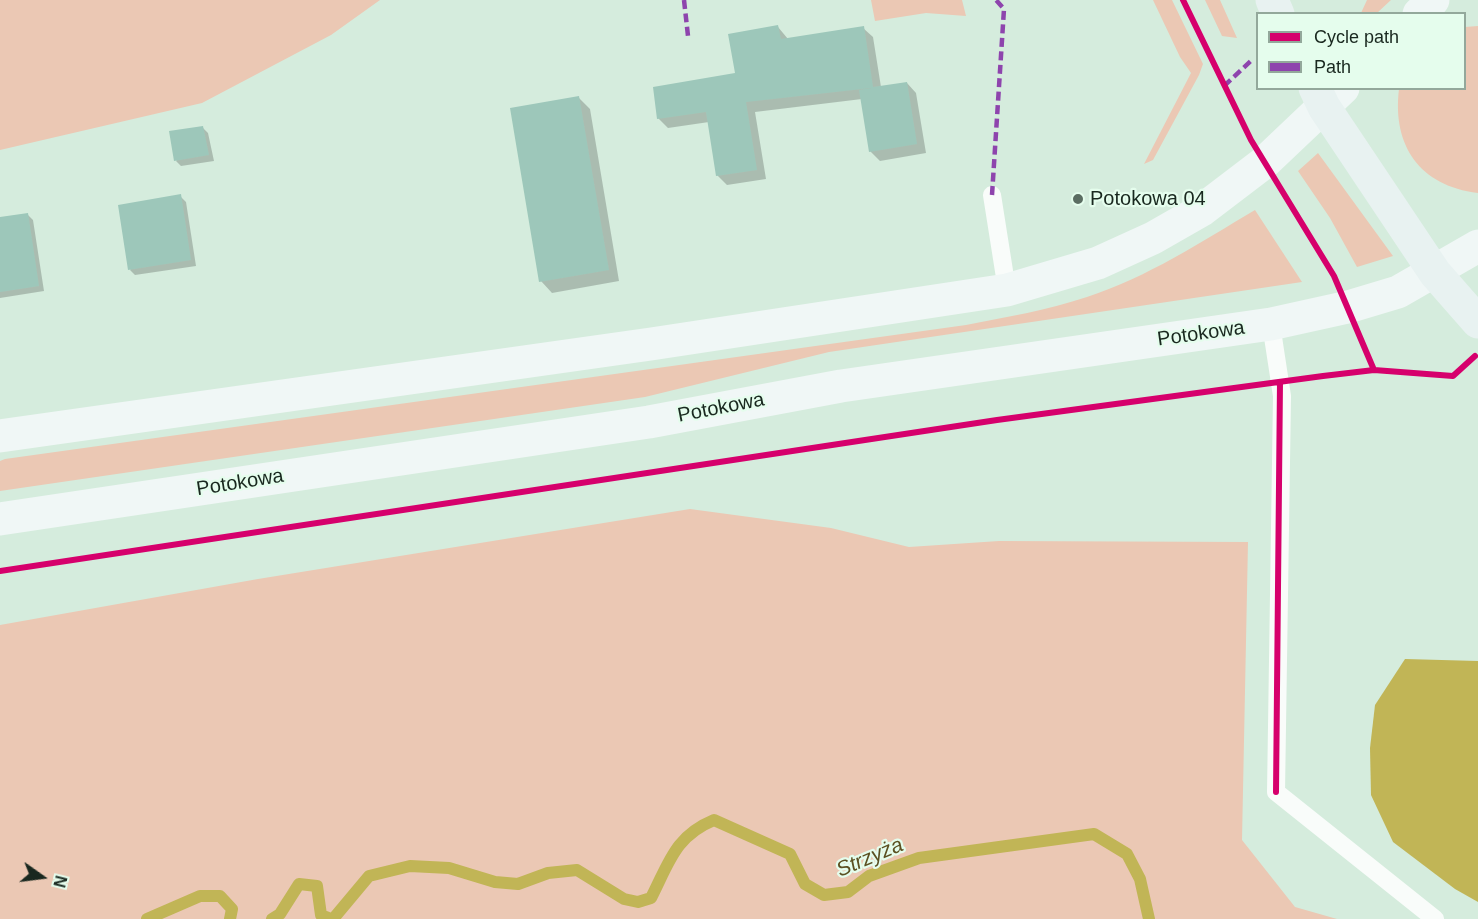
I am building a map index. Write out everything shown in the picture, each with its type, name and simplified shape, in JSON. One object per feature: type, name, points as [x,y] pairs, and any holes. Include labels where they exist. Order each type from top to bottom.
[{"type":"main road","points":[[1421,12],[1433,0]]},
{"type":"main road","points":[[0,436],[651,344],[1007,290],[1098,263],[1153,238],[1202,210],[1265,162],[1328,95],[1435,273],[1478,322]]},
{"type":"main road","name":"Potokowa","points":[[0,519],[649,422],[842,386],[1271,324],[1348,307],[1398,292],[1435,273],[1478,246]]},
{"type":"lane","points":[[992,195],[1007,290]]},
{"type":"lane","points":[[1271,324],[1282,396],[1276,792],[1435,919]]},
{"type":"shaded area","points":[[0,0],[380,0],[331,35],[202,103],[0,150]]},
{"type":"shaded area","points":[[871,0],[962,0],[966,16],[926,13],[875,21]]},
{"type":"shaded area","points":[[1153,0],[1172,0],[1203,64],[1153,160],[1144,164],[1191,73],[1180,57]]},
{"type":"shaded area","points":[[1205,0],[1220,0],[1237,38],[1222,36]]},
{"type":"shaded area","points":[[1367,0],[1391,0],[1378,12],[1361,12]]},
{"type":"shaded area","points":[[1478,26],[1478,193],[1440,182],[1414,160],[1400,128],[1398,110],[1399,90],[1466,90],[1466,27]]},
{"type":"shaded area","points":[[1318,153],[1393,256],[1357,267],[1330,218],[1298,171]]},
{"type":"shaded area","points":[[1255,210],[1302,282],[829,352],[645,397],[0,491],[0,461],[5,459],[966,325],[1027,313],[1110,289],[1174,258]]},
{"type":"shaded area","points":[[690,509],[831,528],[909,547],[999,541],[1248,542],[1242,840],[1295,907],[1337,919],[0,919],[0,625],[258,579]]},
{"type":"shaded area","points":[[1405,659],[1478,661],[1478,902],[1455,889],[1393,842],[1371,795],[1370,748],[1375,705]]},
{"type":"building","points":[[778,25],[781,39],[864,26],[873,87],[907,82],[917,144],[869,152],[859,90],[871,88],[746,102],[757,170],[716,176],[706,112],[657,119],[653,87],[735,73],[728,34]]},
{"type":"building","points":[[579,96],[609,270],[539,282],[510,108]]},
{"type":"building","points":[[203,126],[209,155],[174,161],[169,131]]},
{"type":"building","points":[[181,194],[191,260],[128,270],[118,205]]},
{"type":"building","points":[[28,213],[39,286],[0,292],[0,217]]},
{"type":"waterway","name":"Strzyża","points":[[333,919],[369,876],[410,866],[449,868],[495,882],[518,884],[548,873],[577,870],[624,899],[638,902],[651,898],[682,842],[690,834],[714,820],[790,854],[805,884],[824,895],[848,892],[869,876],[919,858],[1094,834],[1127,854],[1140,879],[1149,919]]},
{"type":"waterway","name":"Strzyża","points":[[272,919],[280,914],[299,884],[317,886],[321,915],[331,919]]},
{"type":"waterway","name":"Strzyża","points":[[147,919],[200,896],[220,896],[232,909],[230,919]]},
{"type":"marked path","points":[[684,0],[688,36]]},
{"type":"marked path","points":[[992,195],[1004,9],[996,0]]},
{"type":"marked path","points":[[1224,86],[1253,59]]},
{"type":"cycle path","points":[[1183,0],[1251,140],[1334,276],[1374,370]]},
{"type":"cycle path","points":[[0,571],[997,420],[1323,376],[1374,370],[1453,376],[1475,356]]},
{"type":"cycle path","points":[[1276,792],[1280,382]]},
{"type":"place","name":"Potokowa 04","points":[[1078,199]]}]
